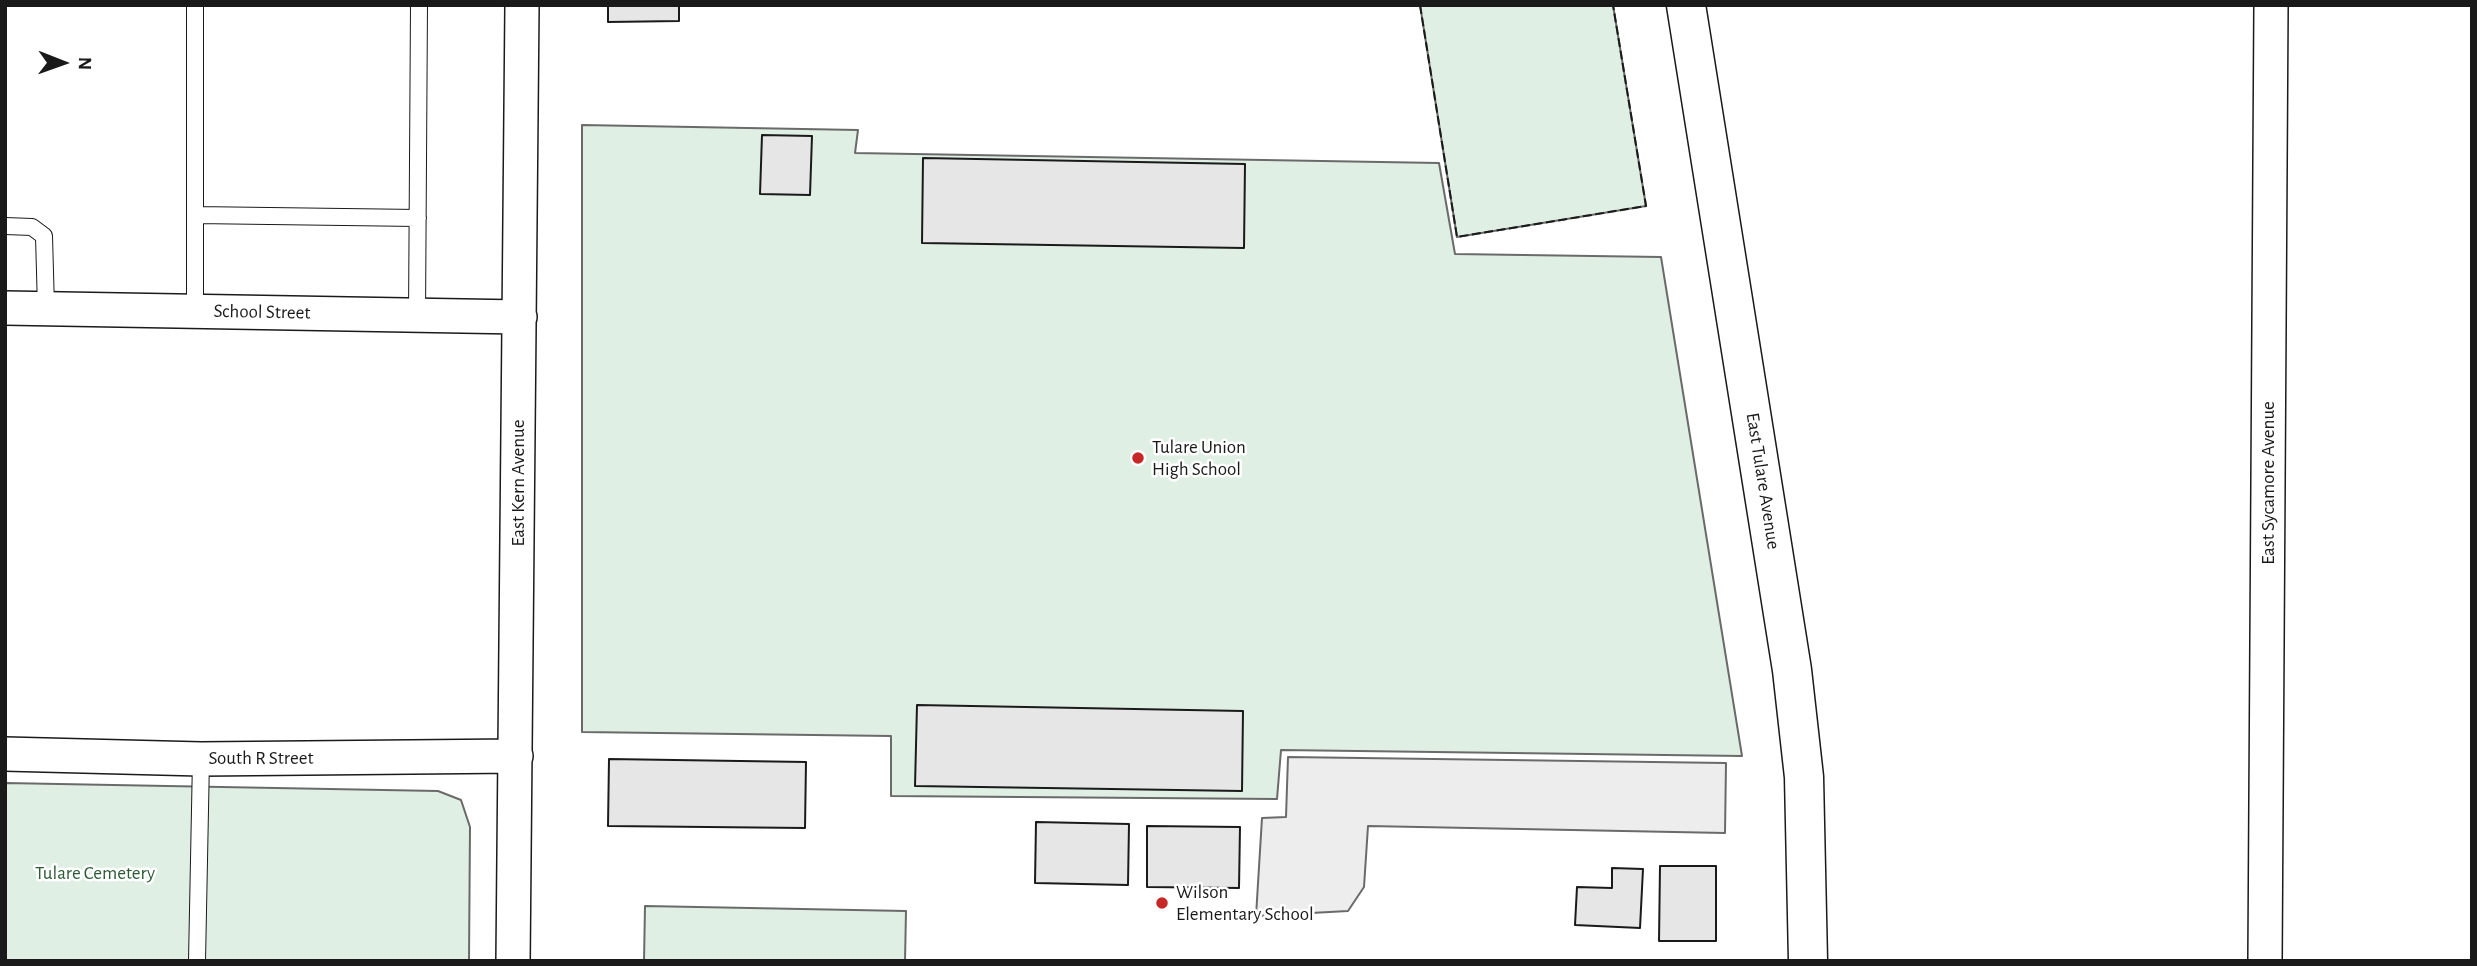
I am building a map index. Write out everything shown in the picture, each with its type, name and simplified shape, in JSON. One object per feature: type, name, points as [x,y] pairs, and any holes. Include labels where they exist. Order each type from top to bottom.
[{"type":"main road","name":"East Tulare Avenue","points":[[1686,5],[1792,670],[1804,777],[1808,961]]},
{"type":"street","name":"East Kern Avenue","points":[[513,961],[522,5]]},
{"type":"street","name":"East Sycamore Avenue","points":[[2265,961],[2272,5]]},
{"type":"street","name":"School Street","points":[[5,308],[520,317]]},
{"type":"street","name":"South R Street","points":[[5,754],[201,759],[516,756]]},
{"type":"lane","points":[[195,5],[195,311]]},
{"type":"lane","points":[[417,316],[419,5]]},
{"type":"lane","points":[[195,215],[418,218]]},
{"type":"lane","points":[[5,226],[32,227],[44,236],[46,308]]},
{"type":"lane","points":[[197,961],[201,759]]},
{"type":"green space","points":[[1420,5],[1613,5],[1646,206],[1457,237]]},
{"type":"green space","name":"Tulare Union High School","points":[[582,125],[858,130],[855,153],[1439,163],[1455,254],[1661,257],[1742,756],[1281,750],[1277,799],[891,796],[891,736],[582,732]]},
{"type":"green space","name":"Tulare Cemetery","points":[[5,783],[438,791],[461,800],[470,827],[469,961],[5,961]]},
{"type":"green space","points":[[645,906],[906,911],[905,961],[644,961]]},
{"type":"shaded area","points":[[1288,757],[1726,763],[1725,833],[1368,826],[1364,887],[1348,911],[1256,916],[1262,818],[1286,817]]},
{"type":"building","points":[[608,5],[679,5],[679,21],[608,22]]},
{"type":"building","points":[[762,135],[812,136],[810,195],[760,194]]},
{"type":"building","points":[[923,158],[1245,164],[1244,248],[922,243]]},
{"type":"building","points":[[917,705],[1243,711],[1242,791],[915,786]]},
{"type":"building","points":[[609,759],[806,762],[805,828],[608,826]]},
{"type":"building","points":[[1036,822],[1129,824],[1128,885],[1035,883]]},
{"type":"building","points":[[1147,826],[1240,827],[1239,888],[1147,887]]},
{"type":"building","points":[[1660,866],[1716,866],[1716,941],[1659,941]]},
{"type":"building","points":[[1612,868],[1643,869],[1640,928],[1575,925],[1577,887],[1612,888]]},
{"type":"fence","points":[[1420,5],[1457,237],[1646,206],[1613,5]]},
{"type":"place","name":"Tulare Union High School","points":[[1138,458]]},
{"type":"place","name":"Wilson Elementary School","points":[[1162,903]]}]
